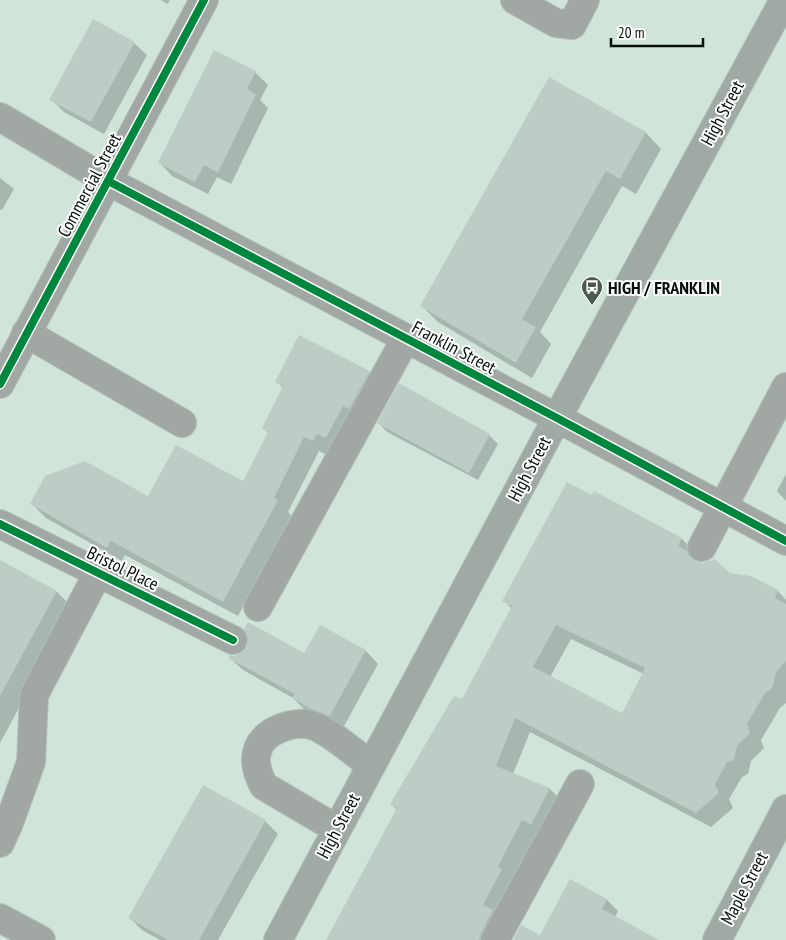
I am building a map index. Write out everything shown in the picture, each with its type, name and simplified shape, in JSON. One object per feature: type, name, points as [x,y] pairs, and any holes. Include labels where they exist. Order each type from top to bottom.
[{"type":"main road","name":"High Street","points":[[278,940],[557,418],[784,0]]},
{"type":"main road","name":"Maple Street","points":[[717,940],[786,809]]},
{"type":"street","name":"Commercial Street","points":[[0,384],[204,0]]},
{"type":"street","points":[[515,0],[556,23],[572,25],[585,0]]},
{"type":"street","name":"Franklin Street","points":[[0,117],[108,181],[786,541]]},
{"type":"street","points":[[26,333],[182,423]]},
{"type":"street","points":[[258,607],[406,338]]},
{"type":"street","points":[[702,547],[786,387]]},
{"type":"street","name":"Bristol Place","points":[[0,524],[233,640]]},
{"type":"street","points":[[0,843],[9,824],[31,762],[34,695],[98,573]]},
{"type":"street","points":[[337,829],[264,786],[258,772],[256,757],[258,747],[279,729],[290,725],[313,726],[325,732],[371,765]]},
{"type":"street","points":[[495,940],[580,784]]},
{"type":"street","points":[[0,918],[41,940]]},
{"type":"building","points":[[93,19],[135,42],[91,122],[49,100]]},
{"type":"building","points":[[214,50],[256,71],[247,89],[256,94],[218,173],[204,165],[195,182],[158,163]]},
{"type":"building","points":[[549,77],[646,132],[620,179],[606,171],[522,319],[536,327],[516,363],[420,306]]},
{"type":"building","points":[[299,335],[370,371],[349,409],[343,406],[326,438],[317,434],[313,441],[304,437],[274,498],[278,500],[223,602],[111,541],[107,548],[30,504],[45,476],[85,461],[148,496],[176,445],[243,481],[268,432],[262,428],[283,386],[275,382]]},
{"type":"building","points":[[399,383],[490,434],[469,473],[377,423]]},
{"type":"building","points":[[567,482],[592,495],[594,491],[682,538],[678,546],[687,551],[689,556],[695,561],[703,563],[715,559],[730,573],[751,576],[778,590],[775,598],[786,604],[786,661],[776,672],[773,686],[765,693],[747,724],[750,733],[737,746],[734,760],[727,762],[715,784],[719,793],[696,813],[515,718],[496,766],[550,788],[531,825],[522,820],[498,866],[502,869],[483,905],[493,910],[479,940],[326,940],[397,808],[390,804],[454,696],[462,699],[512,606],[502,601]],"holes":[[[556,625],[645,668],[622,713],[533,667]]]},
{"type":"building","points":[[0,560],[57,591],[0,696]]},
{"type":"building","points":[[248,622],[304,653],[320,625],[366,650],[330,716],[311,709],[292,698],[295,694],[228,658],[230,655],[234,656],[241,653],[247,647],[248,639],[244,629]]},
{"type":"building","points":[[203,785],[266,820],[199,940],[168,940],[128,918]]},
{"type":"building","points":[[570,879],[607,899],[602,909],[659,940],[513,940],[521,925],[540,935]]},
{"type":"cycle path","points":[[0,384],[204,0]]},
{"type":"cycle path","points":[[108,181],[786,541]]},
{"type":"cycle path","points":[[0,524],[233,640]]},
{"type":"place","name":"HIGH / FRANKLIN","points":[[592,306]]}]
